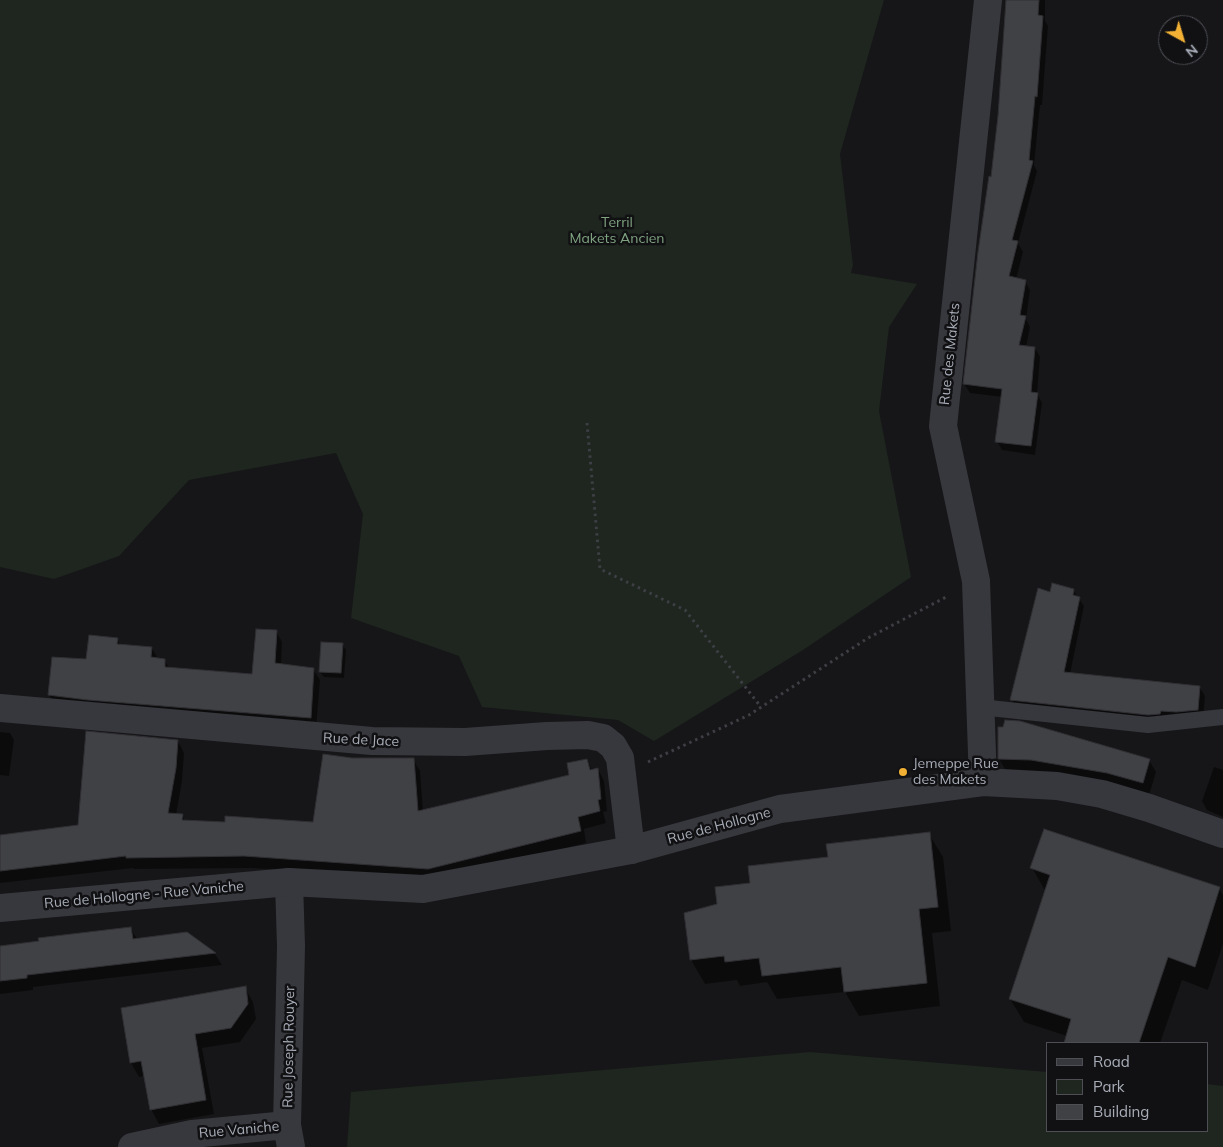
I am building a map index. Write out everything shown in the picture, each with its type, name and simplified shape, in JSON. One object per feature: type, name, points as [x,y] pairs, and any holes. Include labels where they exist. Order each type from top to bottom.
[{"type":"street","name":"Rue des Makets","points":[[983,782],[976,581],[943,426],[988,0]]},
{"type":"street","name":"Rue de Jace","points":[[0,708],[240,728],[372,742],[465,742],[588,735],[603,738],[613,746],[620,758],[631,850]]},
{"type":"street","name":"Rue de Hollogne","points":[[289,882],[423,889],[631,850],[780,809],[983,782],[1057,786],[1102,794],[1223,834]]},
{"type":"street","name":"Rue de Hollogne - Rue Vaniche","points":[[0,908],[289,882]]},
{"type":"street","name":"Rue Joseph Rouyer","points":[[289,882],[292,946],[289,1136]]},
{"type":"street","name":"Rue Vaniche","points":[[132,1147],[192,1134],[289,1136]]},
{"type":"lane","points":[[980,707],[1148,726],[1223,717]]},
{"type":"path","points":[[587,423],[600,569],[684,610],[761,707]]},
{"type":"path","points":[[623,774],[748,715],[868,638],[976,581]]},
{"type":"green space","name":"Terril Makets Ancien","points":[[0,0],[884,0],[840,154],[853,265],[851,273],[917,284],[889,327],[879,411],[911,577],[803,650],[654,741],[618,720],[482,707],[459,656],[351,618],[363,514],[336,453],[189,480],[119,556],[54,579],[0,567]]},
{"type":"green space","points":[[810,1052],[1046,1072],[1046,1132],[1208,1132],[1208,1084],[1223,1086],[1223,1147],[347,1147],[351,1092]]},
{"type":"building","points":[[1006,0],[1039,0],[1038,15],[1043,16],[1037,97],[1035,96],[1029,160],[1033,161],[1012,240],[1018,241],[1009,276],[1026,280],[1020,315],[1026,316],[1019,345],[1035,347],[1031,392],[1038,393],[1031,446],[995,442],[1002,389],[963,384],[978,252],[989,176],[991,177],[998,116]]},
{"type":"building","points":[[1052,583],[1074,589],[1073,595],[1080,597],[1064,672],[1200,686],[1198,710],[1161,711],[1160,714],[1148,715],[1010,700],[1038,588],[1050,592]]},
{"type":"building","points":[[256,629],[277,630],[275,663],[314,668],[311,718],[48,695],[52,657],[86,659],[89,635],[118,638],[117,644],[152,647],[151,657],[165,659],[165,667],[252,674]]},
{"type":"building","points":[[321,642],[343,643],[341,673],[319,672]]},
{"type":"building","points":[[1005,720],[1020,721],[1150,759],[1143,783],[1107,773],[1031,760],[998,759],[998,727],[1003,727]]},
{"type":"building","points":[[86,731],[178,740],[176,768],[168,813],[183,814],[182,820],[225,822],[225,816],[313,822],[323,754],[352,758],[414,758],[418,811],[569,775],[567,763],[587,759],[590,770],[598,768],[601,799],[598,800],[600,811],[578,817],[581,831],[428,869],[244,856],[126,858],[126,856],[0,871],[0,835],[78,825]]},
{"type":"building","points":[[1044,829],[1220,887],[1195,967],[1168,957],[1139,1042],[1064,1042],[1071,1019],[1009,999],[1050,875],[1030,868]]},
{"type":"building","points":[[930,832],[938,907],[919,909],[927,983],[844,992],[841,967],[762,976],[759,958],[725,962],[724,956],[690,960],[684,913],[717,904],[715,887],[750,883],[748,866],[828,857],[826,844]]},
{"type":"building","points":[[131,927],[133,939],[187,932],[216,953],[27,975],[27,978],[0,981],[0,946],[39,941],[38,938]]},
{"type":"building","points":[[246,986],[248,1004],[231,1028],[195,1034],[206,1100],[150,1110],[141,1061],[130,1063],[121,1008]]},
{"type":"place","name":"Jemeppe Rue des Makets","points":[[903,772]]}]
